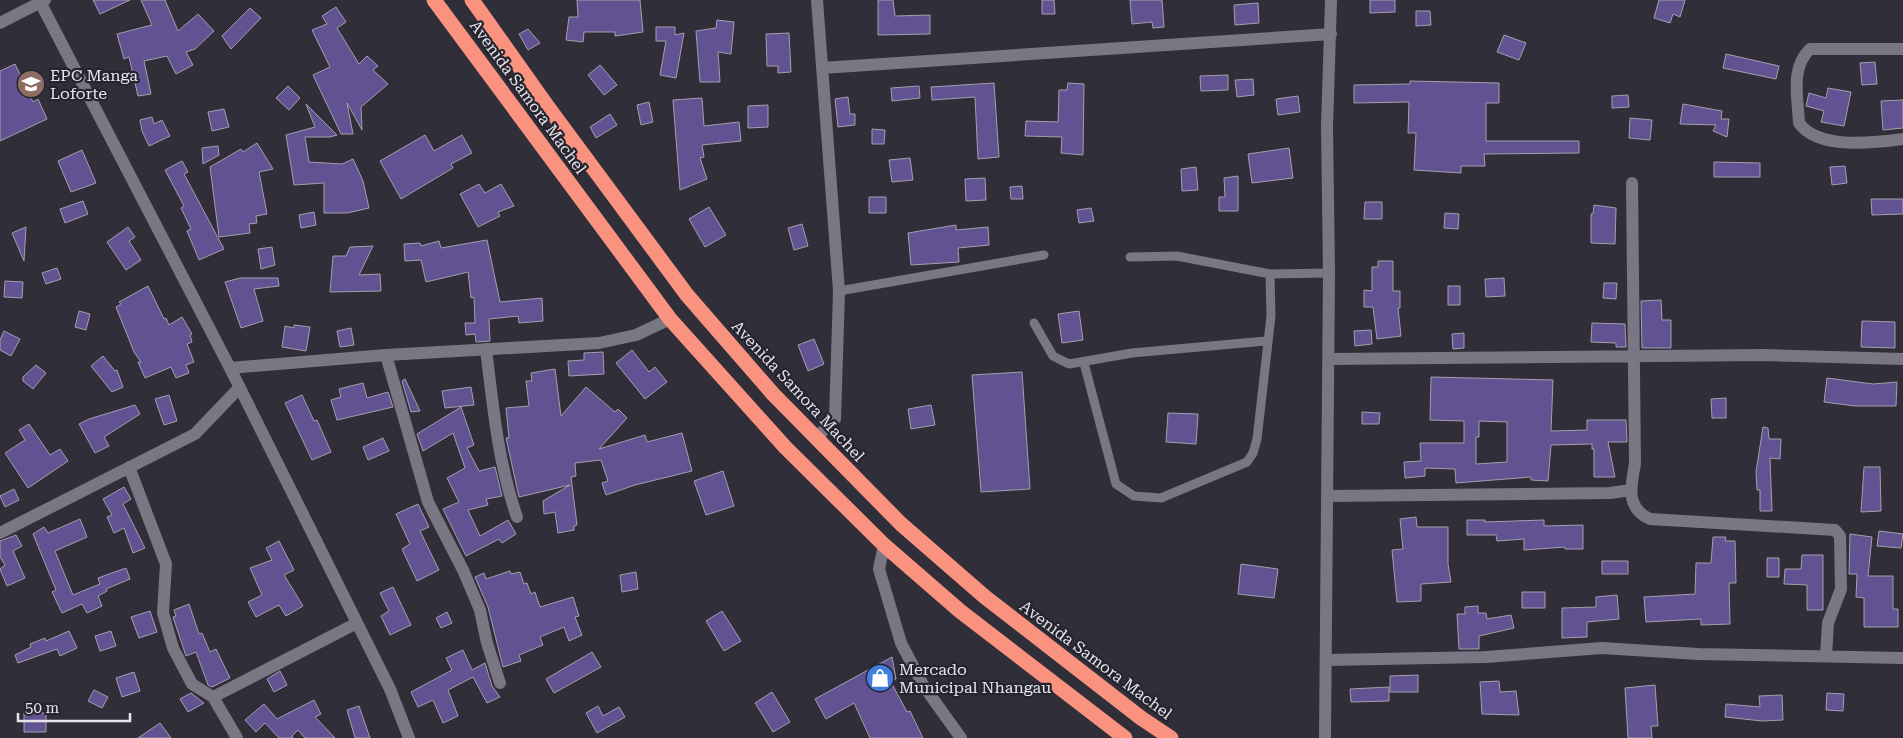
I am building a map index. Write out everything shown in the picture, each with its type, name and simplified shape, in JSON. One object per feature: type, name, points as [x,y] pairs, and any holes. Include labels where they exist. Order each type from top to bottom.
[{"type":"highway","name":"Avenida Samora Machel","points":[[434,0],[670,318],[785,447],[884,545],[960,611],[1125,738]]},
{"type":"highway","name":"Avenida Samora Machel","points":[[472,0],[548,107],[687,295],[773,394],[901,524],[985,597],[1141,718],[1171,738]]},
{"type":"street","points":[[816,438],[835,419],[839,291],[817,0]]},
{"type":"street","points":[[1325,738],[1329,359],[1327,126],[1331,0]]},
{"type":"street","points":[[0,22],[42,1],[230,368],[390,689],[409,738]]},
{"type":"street","points":[[822,68],[1331,34]]},
{"type":"street","points":[[1903,49],[1810,50],[1804,55],[1797,72],[1799,123],[1804,129],[1836,141],[1854,144],[1903,139]]},
{"type":"street","points":[[1632,183],[1635,464],[1631,490],[1632,502],[1638,512],[1650,519],[1835,530],[1840,536],[1841,589],[1828,623],[1826,656]]},
{"type":"street","points":[[230,368],[386,355],[599,343],[636,335],[670,318]]},
{"type":"street","points":[[486,350],[494,422],[507,488],[516,517]]},
{"type":"street","points":[[386,355],[428,502],[463,570],[480,610],[487,643],[500,683]]},
{"type":"street","points":[[1329,359],[1764,355],[1903,359]]},
{"type":"street","points":[[0,533],[195,434],[239,388]]},
{"type":"street","points":[[129,467],[166,564],[163,613],[173,648],[192,684],[213,697],[237,738]]},
{"type":"street","points":[[1328,496],[1610,493],[1631,490]]},
{"type":"street","points":[[884,545],[879,569],[900,643],[924,685],[961,738]]},
{"type":"street","points":[[213,697],[357,624]]},
{"type":"street","points":[[1326,660],[1486,657],[1602,648],[1698,654],[1903,658]]},
{"type":"lane","points":[[839,291],[1044,255]]},
{"type":"lane","points":[[1130,257],[1177,256],[1270,274],[1329,273]]},
{"type":"lane","points":[[1084,363],[1116,484],[1134,496],[1161,498],[1247,462],[1253,453],[1257,439],[1266,341],[1271,316],[1270,274]]},
{"type":"lane","points":[[1034,323],[1053,356],[1069,364],[1084,363],[1132,353],[1266,341]]},
{"type":"building","points":[[93,0],[130,0],[100,14]]},
{"type":"building","points":[[141,0],[165,0],[178,31],[198,14],[214,31],[195,49],[186,52],[193,65],[176,74],[167,56],[144,61],[151,94],[138,96],[129,57],[124,59],[117,34],[152,25]]},
{"type":"building","points":[[577,0],[640,0],[643,32],[615,36],[615,32],[584,32],[583,42],[566,40],[569,17],[578,17]]},
{"type":"building","points":[[878,0],[893,0],[895,16],[930,15],[930,34],[878,35]]},
{"type":"building","points":[[1042,0],[1054,0],[1055,14],[1042,14]]},
{"type":"building","points":[[1130,0],[1162,0],[1164,27],[1153,28],[1152,22],[1132,24]]},
{"type":"building","points":[[1370,0],[1395,0],[1395,12],[1370,13]]},
{"type":"building","points":[[1659,0],[1685,0],[1680,17],[1673,14],[1670,23],[1654,18]]},
{"type":"building","points":[[1258,3],[1259,23],[1235,25],[1234,5]]},
{"type":"building","points":[[336,7],[346,22],[337,28],[359,64],[367,56],[378,66],[373,70],[388,84],[361,107],[362,130],[347,103],[353,134],[341,134],[313,75],[330,67],[312,30],[327,24],[322,16]]},
{"type":"building","points":[[250,8],[261,18],[231,49],[222,36]]},
{"type":"building","points":[[1416,11],[1430,11],[1431,25],[1416,26]]},
{"type":"building","points":[[717,20],[734,22],[731,54],[718,52],[720,82],[700,82],[696,31],[716,28]]},
{"type":"building","points":[[656,27],[675,27],[675,35],[684,33],[676,78],[660,75],[666,41],[656,41]]},
{"type":"building","points":[[528,29],[540,43],[528,50],[519,34]]},
{"type":"building","points":[[789,33],[791,72],[778,73],[778,66],[767,66],[766,34]]},
{"type":"building","points":[[1504,35],[1526,43],[1519,60],[1497,52]]},
{"type":"building","points":[[1726,54],[1779,66],[1776,79],[1723,68]]},
{"type":"building","points":[[1875,62],[1877,84],[1862,85],[1860,63]]},
{"type":"building","points":[[15,64],[33,102],[38,99],[47,119],[0,141],[0,71]]},
{"type":"building","points":[[600,65],[617,85],[604,95],[588,75]]},
{"type":"building","points":[[1228,75],[1228,90],[1201,91],[1200,76]]},
{"type":"building","points":[[1253,79],[1254,95],[1237,97],[1235,80]]},
{"type":"building","points":[[1410,81],[1499,83],[1499,103],[1486,103],[1486,141],[1579,141],[1579,153],[1484,154],[1485,166],[1461,166],[1461,173],[1414,170],[1416,133],[1408,133],[1409,102],[1354,103],[1354,85],[1410,84]]},
{"type":"building","points":[[994,83],[999,157],[978,159],[975,97],[932,100],[931,87]]},
{"type":"building","points":[[1068,83],[1084,84],[1083,155],[1061,153],[1062,137],[1025,136],[1026,121],[1058,122],[1059,90],[1067,90]]},
{"type":"building","points":[[288,86],[300,98],[289,110],[276,98]]},
{"type":"building","points":[[919,86],[920,98],[892,101],[891,88]]},
{"type":"building","points":[[1828,88],[1851,92],[1844,126],[1821,122],[1824,111],[1806,106],[1809,93],[1826,98]]},
{"type":"building","points":[[1628,95],[1629,107],[1612,108],[1612,96]]},
{"type":"building","points":[[1298,96],[1300,112],[1278,115],[1276,99]]},
{"type":"building","points":[[848,97],[850,114],[855,114],[855,125],[838,127],[835,99]]},
{"type":"building","points":[[702,98],[704,126],[739,122],[741,141],[702,145],[704,157],[700,158],[707,179],[680,190],[673,100]]},
{"type":"building","points":[[1903,100],[1903,128],[1883,130],[1881,101]]},
{"type":"building","points":[[649,102],[653,122],[641,125],[637,105]]},
{"type":"building","points":[[306,104],[337,135],[330,137],[305,137],[309,162],[342,164],[353,159],[363,181],[369,208],[347,213],[324,213],[324,183],[294,185],[286,135],[315,127]]},
{"type":"building","points":[[1683,104],[1722,111],[1721,119],[1729,119],[1727,137],[1713,131],[1716,125],[1680,124]]},
{"type":"building","points":[[768,105],[768,127],[748,128],[748,106]]},
{"type":"building","points":[[224,109],[229,127],[212,131],[208,112]]},
{"type":"building","points":[[610,114],[617,125],[596,138],[590,127]]},
{"type":"building","points":[[152,117],[154,124],[162,120],[170,136],[149,146],[142,131],[140,120]]},
{"type":"building","points":[[1630,118],[1652,120],[1650,140],[1629,138]]},
{"type":"building","points":[[872,129],[885,130],[884,144],[872,144]]},
{"type":"building","points":[[425,135],[434,151],[462,135],[472,153],[451,164],[453,168],[401,199],[380,161]]},
{"type":"building","points":[[257,143],[273,169],[259,172],[267,214],[256,216],[257,223],[249,224],[250,233],[219,237],[210,167],[241,149],[243,152]]},
{"type":"building","points":[[218,146],[219,155],[203,164],[202,148]]},
{"type":"building","points":[[1289,148],[1293,178],[1252,183],[1248,154]]},
{"type":"building","points":[[82,150],[96,183],[71,192],[58,161]]},
{"type":"building","points":[[910,158],[913,180],[892,182],[889,160]]},
{"type":"building","points":[[182,161],[188,172],[184,174],[224,249],[199,260],[187,231],[191,229],[181,208],[184,206],[165,170]]},
{"type":"building","points":[[1714,162],[1760,163],[1760,177],[1714,177]]},
{"type":"building","points":[[1845,166],[1847,183],[1832,185],[1830,167]]},
{"type":"building","points":[[1196,167],[1198,190],[1182,191],[1181,169]]},
{"type":"building","points":[[1238,176],[1238,211],[1219,211],[1219,197],[1225,197],[1224,178]]},
{"type":"building","points":[[985,178],[986,200],[966,201],[965,179]]},
{"type":"building","points":[[479,184],[485,193],[501,184],[514,206],[498,212],[500,216],[478,227],[460,194]]},
{"type":"building","points":[[1022,186],[1023,199],[1011,199],[1010,187]]},
{"type":"building","points":[[869,197],[886,197],[886,213],[869,213]]},
{"type":"building","points":[[1871,199],[1903,199],[1903,214],[1872,215]]},
{"type":"building","points":[[83,201],[88,214],[65,223],[60,209]]},
{"type":"building","points":[[1365,202],[1382,202],[1382,219],[1364,219]]},
{"type":"building","points":[[1594,205],[1616,208],[1615,244],[1591,243],[1591,214],[1593,214]]},
{"type":"building","points":[[709,207],[726,235],[705,247],[689,219]]},
{"type":"building","points":[[1091,208],[1094,221],[1079,223],[1077,210]]},
{"type":"building","points":[[314,212],[316,225],[301,228],[299,215]]},
{"type":"building","points":[[1445,213],[1459,214],[1458,229],[1444,228]]},
{"type":"building","points":[[802,224],[808,246],[794,250],[788,228]]},
{"type":"building","points":[[956,225],[956,230],[988,227],[989,245],[958,248],[959,262],[911,265],[908,233]]},
{"type":"building","points":[[26,227],[24,261],[12,233]]},
{"type":"building","points":[[128,227],[135,237],[129,241],[141,260],[126,270],[107,242]]},
{"type":"building","points":[[487,240],[500,302],[542,298],[543,321],[519,323],[518,316],[489,319],[490,341],[476,342],[475,334],[466,335],[465,323],[475,323],[474,297],[471,298],[468,272],[426,282],[421,260],[405,261],[404,244],[420,243],[421,246],[439,241],[441,248]]},
{"type":"building","points":[[373,246],[359,275],[380,274],[381,291],[330,292],[333,256],[346,256],[350,247]]},
{"type":"building","points":[[272,247],[275,265],[261,269],[258,249]]},
{"type":"building","points":[[1378,261],[1393,261],[1393,291],[1400,291],[1400,308],[1398,308],[1401,336],[1377,339],[1373,307],[1364,307],[1364,290],[1372,291],[1372,267],[1378,267]]},
{"type":"building","points":[[57,268],[61,279],[46,284],[42,273]]},
{"type":"building","points":[[240,278],[278,278],[279,286],[254,289],[263,321],[241,328],[225,282]]},
{"type":"building","points":[[1504,278],[1505,296],[1486,297],[1485,279]]},
{"type":"building","points":[[5,281],[23,282],[22,298],[4,297]]},
{"type":"building","points":[[1604,283],[1617,283],[1616,299],[1603,298]]},
{"type":"building","points":[[148,286],[164,319],[166,318],[169,325],[182,317],[192,334],[190,335],[192,342],[187,344],[194,362],[186,365],[189,373],[176,378],[171,367],[145,378],[138,362],[141,362],[134,352],[116,307],[121,304],[119,302]]},
{"type":"building","points":[[1448,286],[1460,286],[1460,305],[1448,305]]},
{"type":"building","points":[[1661,300],[1662,320],[1671,320],[1671,348],[1642,348],[1641,301]]},
{"type":"building","points":[[79,311],[90,314],[86,330],[75,327]]},
{"type":"building","points":[[1079,311],[1083,340],[1062,343],[1058,314]]},
{"type":"building","points":[[1862,321],[1895,322],[1895,348],[1861,347]]},
{"type":"building","points":[[1592,323],[1625,324],[1626,347],[1616,347],[1616,343],[1591,342]]},
{"type":"building","points":[[294,325],[310,327],[306,351],[282,347],[285,326],[294,328]]},
{"type":"building","points":[[351,328],[354,345],[340,347],[337,331]]},
{"type":"building","points":[[1371,330],[1372,344],[1355,346],[1354,331]]},
{"type":"building","points":[[4,331],[20,339],[11,356],[0,350],[0,340]]},
{"type":"building","points":[[1464,333],[1464,348],[1453,349],[1452,334]]},
{"type":"building","points":[[814,339],[824,364],[808,371],[798,345]]},
{"type":"building","points":[[632,350],[649,372],[655,367],[667,382],[645,399],[616,363]]},
{"type":"building","points":[[603,352],[604,374],[569,376],[568,361],[584,360],[584,353]]},
{"type":"building","points":[[103,356],[115,371],[117,370],[123,387],[112,392],[91,366]]},
{"type":"building","points":[[36,365],[46,373],[33,389],[23,381],[23,377]]},
{"type":"building","points":[[555,369],[561,416],[586,387],[615,412],[618,409],[627,418],[599,449],[645,435],[647,442],[682,433],[692,471],[635,485],[606,495],[602,483],[608,481],[601,460],[575,463],[576,476],[571,477],[577,525],[574,526],[574,530],[558,533],[555,512],[544,514],[543,501],[570,485],[519,497],[506,438],[509,438],[506,408],[529,406],[526,381],[532,381],[531,373]]},
{"type":"building","points":[[1022,372],[1030,489],[981,492],[972,375]]},
{"type":"building","points":[[1431,377],[1553,380],[1551,431],[1587,430],[1587,420],[1626,420],[1627,442],[1608,442],[1615,477],[1594,477],[1594,449],[1592,449],[1592,444],[1551,445],[1548,481],[1531,480],[1531,477],[1456,483],[1455,469],[1425,468],[1425,476],[1405,478],[1404,462],[1421,461],[1420,443],[1464,443],[1464,421],[1430,420]],"holes":[[[1479,421],[1507,422],[1507,462],[1476,464],[1476,437],[1479,437]]]},
{"type":"building","points":[[1827,378],[1873,384],[1897,382],[1896,406],[1855,406],[1824,402]]},
{"type":"building","points":[[405,379],[420,411],[411,412],[402,381]]},
{"type":"building","points":[[363,383],[367,398],[388,392],[393,407],[337,420],[331,400],[341,397],[339,389]]},
{"type":"building","points":[[471,387],[474,405],[445,408],[442,391]]},
{"type":"building","points":[[169,395],[177,421],[164,425],[155,399]]},
{"type":"building","points":[[302,395],[314,421],[317,420],[331,452],[312,460],[285,403]]},
{"type":"building","points":[[1726,398],[1726,418],[1712,418],[1711,399]]},
{"type":"building","points":[[135,405],[140,414],[104,437],[109,446],[95,453],[79,424],[89,419]]},
{"type":"building","points":[[931,405],[935,425],[911,429],[908,409]]},
{"type":"building","points":[[461,407],[474,445],[467,448],[479,471],[495,467],[502,496],[486,499],[488,505],[468,510],[480,536],[508,520],[516,534],[502,543],[499,539],[466,556],[443,509],[459,502],[447,478],[465,468],[453,433],[423,451],[417,434]]},
{"type":"building","points":[[1362,412],[1380,413],[1379,424],[1362,424]]},
{"type":"building","points":[[1168,413],[1198,414],[1196,444],[1166,442]]},
{"type":"building","points":[[29,424],[50,455],[60,449],[68,461],[28,488],[5,453],[25,440],[19,430]]},
{"type":"building","points":[[1763,427],[1768,428],[1769,439],[1781,439],[1780,459],[1770,458],[1772,511],[1760,511],[1760,490],[1757,490],[1756,472]]},
{"type":"building","points":[[383,438],[389,451],[368,460],[363,447]]},
{"type":"building","points":[[1864,467],[1880,467],[1881,511],[1861,512]]},
{"type":"building","points":[[723,471],[734,506],[706,515],[694,481]]},
{"type":"building","points":[[124,487],[131,499],[123,504],[145,548],[133,553],[124,528],[114,533],[107,517],[112,515],[103,499]]},
{"type":"building","points":[[14,489],[19,500],[5,507],[0,496]]},
{"type":"building","points":[[418,504],[429,527],[420,531],[439,570],[417,581],[402,549],[410,544],[396,514]]},
{"type":"building","points":[[1416,517],[1417,527],[1448,527],[1448,564],[1451,582],[1421,584],[1421,601],[1397,602],[1392,550],[1403,549],[1400,519]]},
{"type":"building","points":[[80,519],[87,537],[55,551],[73,595],[100,584],[98,578],[126,568],[130,579],[106,589],[107,591],[98,596],[102,606],[87,613],[82,604],[62,613],[52,592],[56,590],[33,534],[44,527],[48,533]]},
{"type":"building","points":[[1467,520],[1485,520],[1485,522],[1544,520],[1544,526],[1583,525],[1583,549],[1565,549],[1565,547],[1524,550],[1524,539],[1497,541],[1496,535],[1467,535]]},
{"type":"building","points":[[1879,531],[1903,534],[1901,548],[1877,546]]},
{"type":"building","points":[[1850,534],[1872,537],[1868,576],[1893,576],[1893,609],[1898,609],[1898,627],[1864,627],[1864,598],[1856,597],[1857,574],[1849,574]]},
{"type":"building","points":[[16,535],[22,546],[13,551],[25,578],[7,586],[0,569],[5,565],[0,557],[0,541]]},
{"type":"building","points":[[1713,537],[1726,537],[1725,541],[1735,541],[1736,583],[1729,583],[1730,624],[1701,625],[1701,619],[1646,622],[1644,597],[1695,594],[1696,563],[1711,563]]},
{"type":"building","points":[[279,541],[294,570],[284,575],[303,606],[286,616],[279,605],[256,617],[248,602],[262,595],[250,568],[272,560],[266,548]]},
{"type":"building","points":[[1802,555],[1823,555],[1823,610],[1807,610],[1807,585],[1784,584],[1785,569],[1801,569]]},
{"type":"building","points":[[1767,558],[1779,558],[1779,577],[1767,577]]},
{"type":"building","points":[[1602,561],[1628,561],[1628,574],[1602,574]]},
{"type":"building","points":[[1241,564],[1278,569],[1274,598],[1238,594]]},
{"type":"building","points":[[510,571],[511,574],[520,572],[524,584],[527,583],[531,594],[535,592],[540,607],[573,597],[579,616],[575,617],[582,635],[569,641],[564,627],[540,637],[543,645],[519,655],[521,661],[503,667],[488,607],[475,577],[484,573],[486,579]]},
{"type":"building","points":[[636,572],[638,589],[622,592],[620,575]]},
{"type":"building","points":[[393,587],[411,625],[390,635],[381,616],[389,611],[380,593]]},
{"type":"building","points":[[1522,592],[1545,592],[1545,608],[1522,608]]},
{"type":"building","points":[[1617,595],[1619,619],[1587,622],[1587,637],[1562,638],[1562,608],[1596,607],[1596,597]]},
{"type":"building","points":[[189,604],[199,634],[202,633],[210,652],[216,649],[230,678],[212,687],[208,685],[196,652],[186,656],[173,617],[176,616],[174,610]]},
{"type":"building","points":[[1478,606],[1478,613],[1486,613],[1487,619],[1511,615],[1514,628],[1479,636],[1479,649],[1459,649],[1457,614],[1465,614],[1465,607]]},
{"type":"building","points":[[150,611],[157,632],[139,638],[131,617]]},
{"type":"building","points":[[722,611],[741,641],[724,651],[706,621]]},
{"type":"building","points":[[447,612],[452,623],[441,628],[436,618]]},
{"type":"building","points":[[69,631],[77,648],[60,656],[57,649],[18,663],[15,655],[31,647],[30,644],[45,638],[46,641]]},
{"type":"building","points":[[111,631],[116,646],[100,651],[95,636]]},
{"type":"building","points":[[463,650],[472,670],[485,663],[492,686],[500,697],[487,703],[473,677],[448,690],[458,716],[443,723],[433,700],[418,707],[411,692],[452,670],[446,658]]},
{"type":"building","points":[[592,652],[601,667],[554,693],[546,679]]},
{"type":"building","name":"Mercado Municipal Nhangau","points":[[892,657],[896,679],[891,682],[907,712],[910,711],[923,738],[870,738],[854,703],[826,719],[815,699]]},
{"type":"building","points":[[280,671],[287,685],[274,692],[267,679]]},
{"type":"building","points":[[134,672],[140,691],[122,697],[116,678]]},
{"type":"building","points":[[1418,675],[1418,692],[1390,692],[1390,676]]},
{"type":"building","points":[[1499,681],[1500,692],[1516,691],[1519,715],[1482,714],[1480,682]]},
{"type":"building","points":[[1655,685],[1658,726],[1651,726],[1652,738],[1628,738],[1625,688]]},
{"type":"building","points":[[1389,687],[1389,701],[1351,702],[1350,689]]},
{"type":"building","points":[[94,690],[108,697],[102,708],[88,701]]},
{"type":"building","points":[[772,692],[790,722],[773,732],[755,703]]},
{"type":"building","points":[[191,693],[204,703],[188,712],[180,699]]},
{"type":"building","points":[[1827,693],[1844,694],[1843,711],[1826,710]]},
{"type":"building","points":[[1782,695],[1783,720],[1762,721],[1725,717],[1726,704],[1760,707],[1759,696]]},
{"type":"building","points":[[314,700],[321,714],[315,717],[335,738],[305,738],[298,730],[292,736],[293,738],[279,738],[265,723],[256,732],[245,720],[264,704],[277,719]]},
{"type":"building","points":[[359,706],[370,738],[355,738],[347,710]]},
{"type":"building","points":[[598,706],[603,716],[619,707],[625,717],[597,733],[586,713]]},
{"type":"building","points":[[24,713],[46,713],[46,732],[24,732]]},
{"type":"building","points":[[160,723],[171,738],[138,738]]},
{"type":"place","name":"EPC Manga Loforte","points":[[31,84]]},
{"type":"place","name":"Mercado Municipal Nhangau","points":[[880,678]]}]
